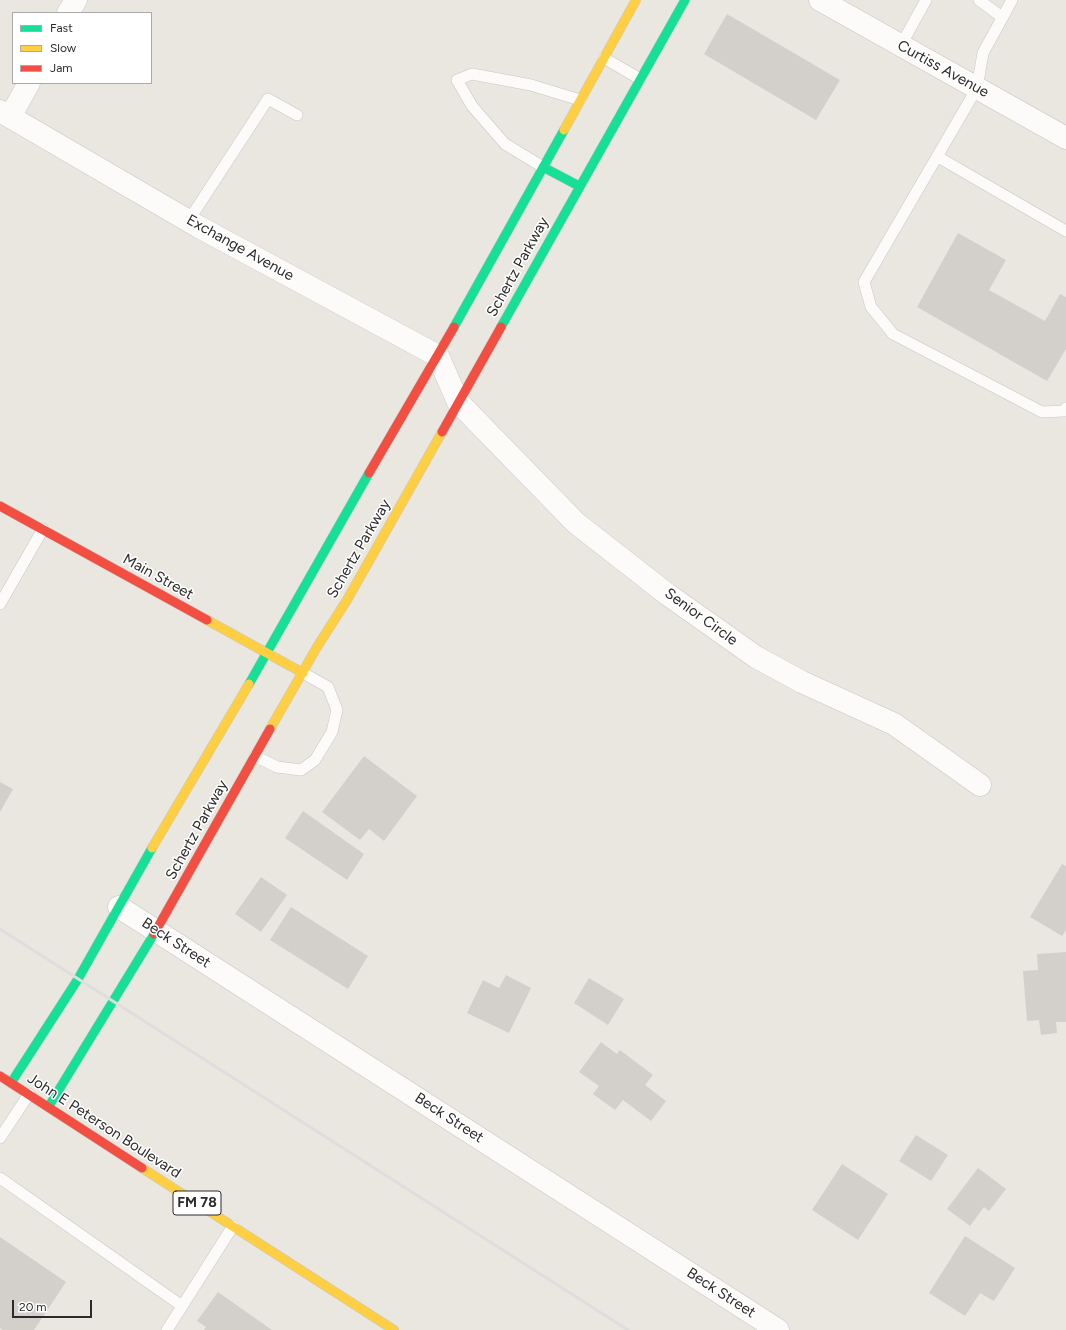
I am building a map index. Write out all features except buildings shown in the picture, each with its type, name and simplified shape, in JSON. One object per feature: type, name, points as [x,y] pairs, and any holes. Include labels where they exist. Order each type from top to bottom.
[{"type":"main road","name":"Schertz Parkway","points":[[11,1083],[78,978],[140,867],[267,653],[310,574],[438,356],[636,0]]},
{"type":"main road","name":"Schertz Parkway","points":[[49,1106],[156,931],[255,756],[347,600],[685,0]]},
{"type":"main road","points":[[543,167],[580,186]]},
{"type":"main road","name":"Main Street","points":[[0,506],[303,673]]},
{"type":"main road","name":"John E Peterson Boulevard","points":[[0,1076],[49,1106],[394,1330]]},
{"type":"street","points":[[69,12],[76,0]]},
{"type":"street","name":"Curtiss Avenue","points":[[820,0],[1066,138]]},
{"type":"street","points":[[5,114],[28,84]]},
{"type":"street","name":"Exchange Avenue","points":[[5,114],[189,220],[438,356]]},
{"type":"street","points":[[438,356],[458,402]]},
{"type":"street","name":"Senior Circle","points":[[458,402],[576,522],[667,594],[756,657],[802,682],[894,724],[980,785]]},
{"type":"street","name":"Beck Street","points":[[119,907],[778,1330]]},
{"type":"lane","points":[[901,45],[926,0]]},
{"type":"lane","points":[[979,0],[1002,17]]},
{"type":"lane","points":[[1012,0],[983,53],[978,88],[864,282],[871,307],[893,334],[1042,412],[1064,411],[1066,408]]},
{"type":"lane","points":[[604,58],[640,79]]},
{"type":"lane","points":[[543,167],[505,144],[472,106],[457,80],[472,74],[531,85],[580,100]]},
{"type":"lane","points":[[189,220],[268,99],[297,115]]},
{"type":"lane","points":[[938,157],[1066,231]]},
{"type":"lane","points":[[0,604],[43,529]]},
{"type":"lane","points":[[255,756],[277,767],[301,770],[315,760],[332,732],[337,710],[328,687],[303,673]]},
{"type":"lane","points":[[0,1138],[29,1094]]},
{"type":"lane","points":[[0,1178],[182,1306]]},
{"type":"lane","points":[[167,1330],[233,1226]]},
{"type":"railway","points":[[0,929],[628,1330]]},
{"type":"traffic: fast","points":[[501,327],[685,0]]},
{"type":"traffic: fast","points":[[454,327],[564,130]]},
{"type":"traffic: fast","points":[[543,167],[579,186]]},
{"type":"traffic: fast","points":[[249,684],[369,473]]},
{"type":"traffic: fast","points":[[11,1083],[78,979],[152,848]]},
{"type":"traffic: fast","points":[[49,1106],[154,934]]},
{"type":"traffic: slow","points":[[564,130],[636,0]]},
{"type":"traffic: slow","points":[[270,729],[317,647],[347,600],[442,432]]},
{"type":"traffic: slow","points":[[207,620],[303,673]]},
{"type":"traffic: slow","points":[[152,848],[249,684]]},
{"type":"traffic: slow","points":[[142,1168],[394,1330]]},
{"type":"traffic: jam","points":[[369,473],[454,327]]},
{"type":"traffic: jam","points":[[442,432],[501,327]]},
{"type":"traffic: jam","points":[[0,506],[207,620]]},
{"type":"traffic: jam","points":[[154,934],[270,729]]},
{"type":"traffic: jam","points":[[0,1076],[142,1168]]}]
